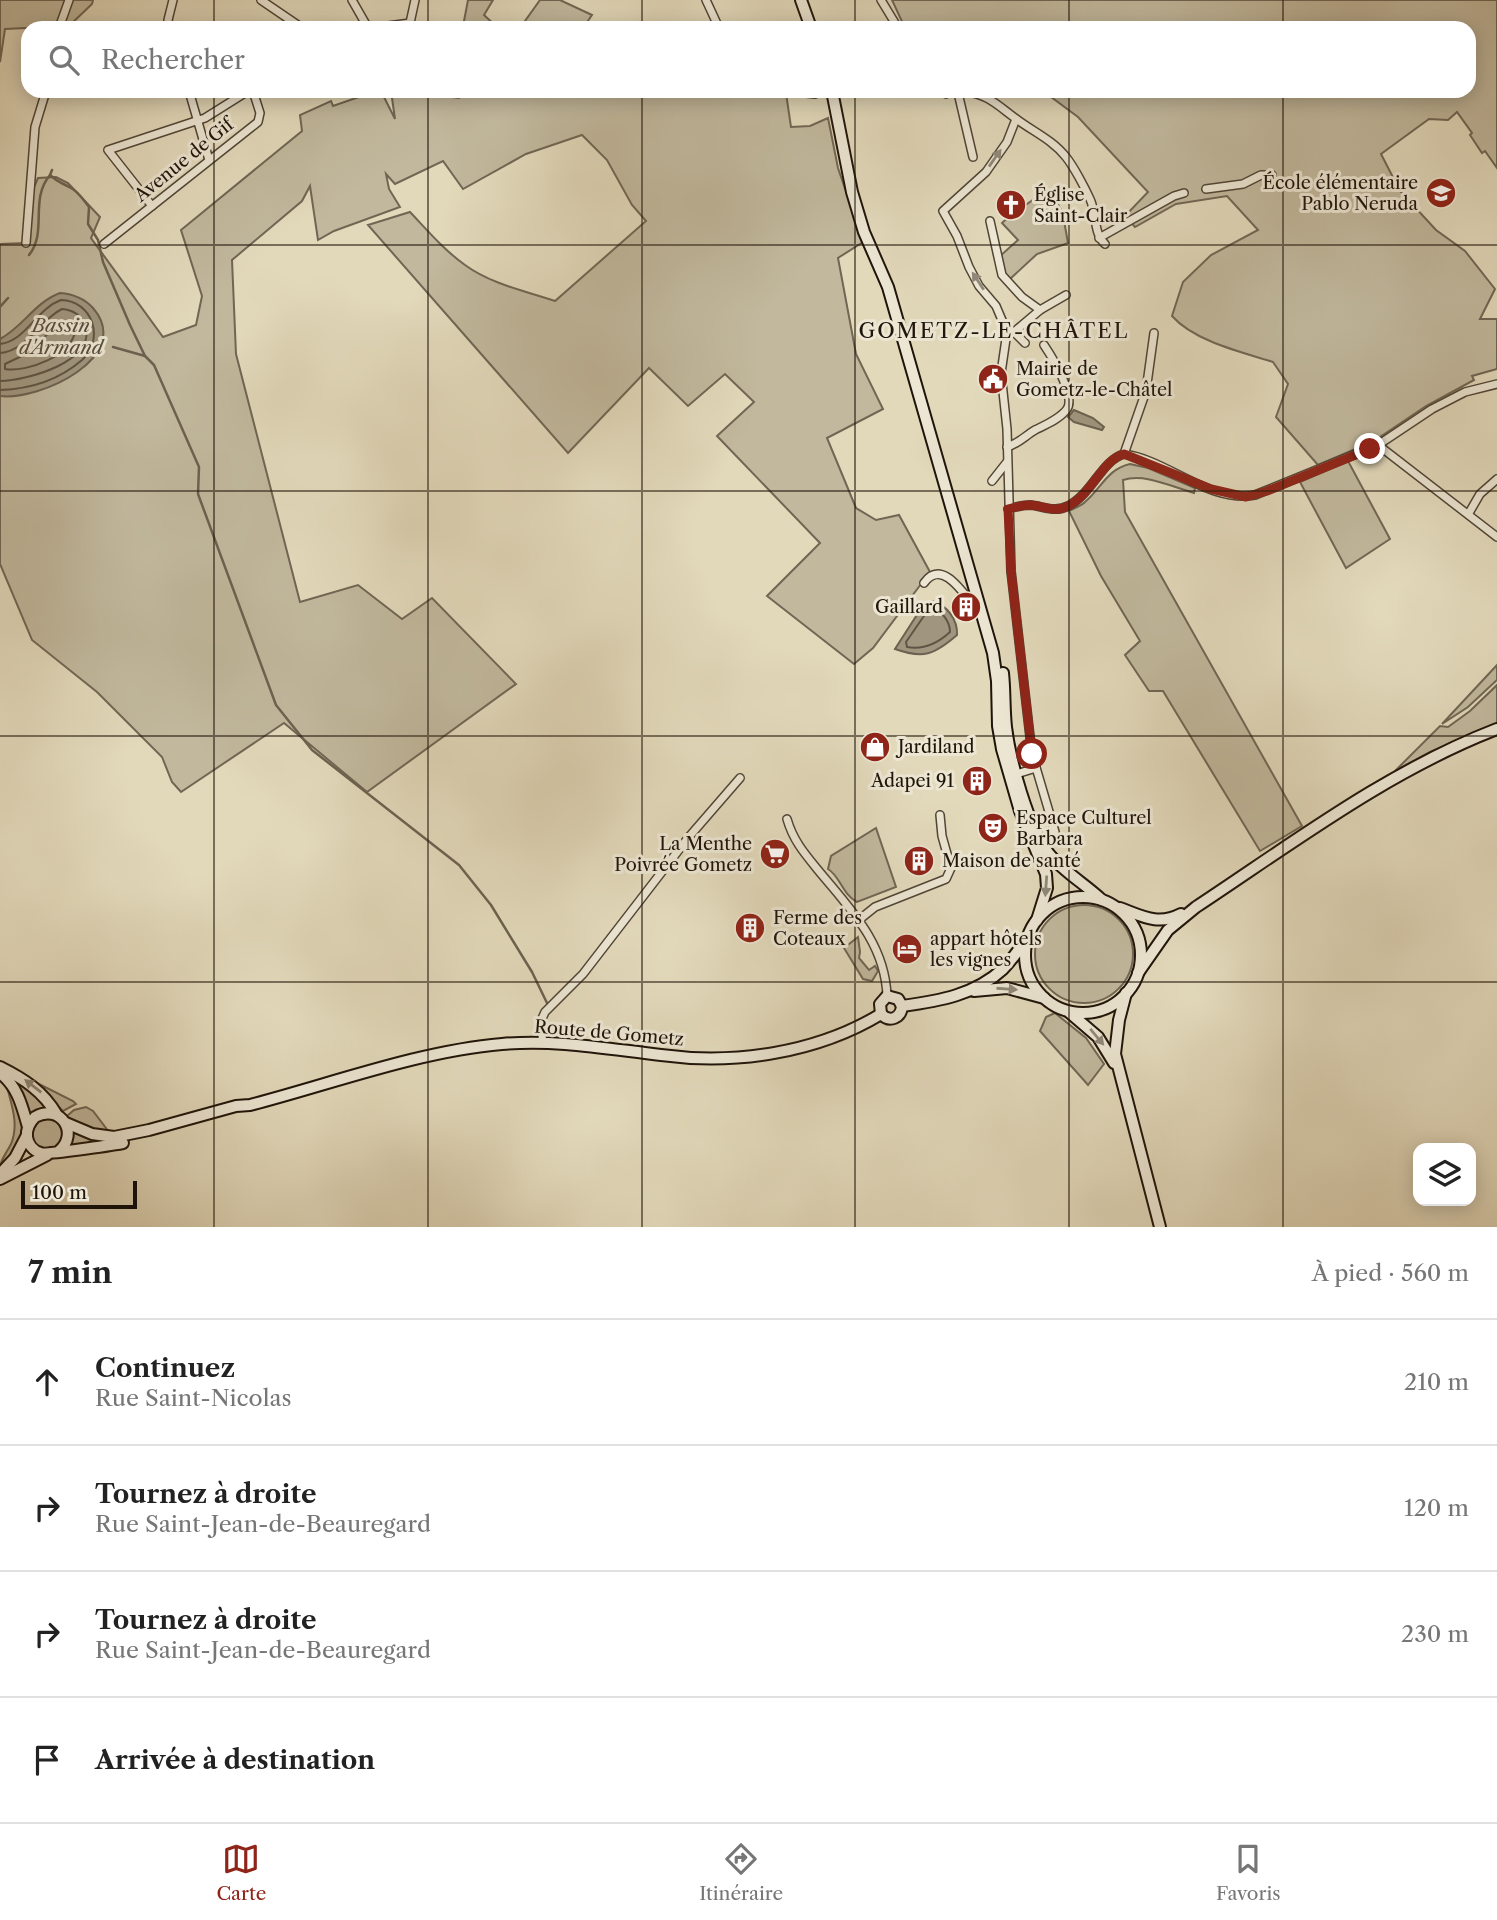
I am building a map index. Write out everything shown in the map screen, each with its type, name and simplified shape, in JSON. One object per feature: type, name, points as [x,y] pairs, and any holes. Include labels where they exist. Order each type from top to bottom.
[{"type":"main road","points":[[801,0],[808,21]]},
{"type":"main road","points":[[808,0],[814,21]]},
{"type":"main road","points":[[836,98],[852,192],[864,232],[888,287],[1002,667],[1006,723],[1020,811],[1046,874],[1047,888],[1037,920],[1027,939],[1004,967],[968,992],[947,999],[902,1006]]},
{"type":"main road","points":[[1066,1010],[1082,1013],[1098,1011],[1114,1004],[1126,993],[1168,930],[1196,907],[1402,773],[1448,749],[1497,729]]},
{"type":"main road","points":[[1013,774],[1045,848],[1064,869],[1102,900],[1154,921],[1171,919],[1196,907]]},
{"type":"main road","points":[[1037,920],[1048,908],[1062,900],[1086,897],[1102,900]]},
{"type":"main road","points":[[1117,907],[1133,925],[1140,940],[1138,973]]},
{"type":"main road","points":[[1027,939],[1025,955],[1028,971],[1045,999]]},
{"type":"main road","points":[[968,992],[1007,988],[1045,999],[1066,1010],[1098,1037],[1119,1072]]},
{"type":"main road","points":[[1126,993],[1115,1038],[1115,1054],[1160,1227]]},
{"type":"main road","points":[[887,996],[898,999],[902,1006],[901,1013],[895,1018],[887,1019],[881,1014],[880,1004],[887,996]]},
{"type":"main road","name":"Route de Gometz","points":[[61,1119],[92,1134],[114,1137],[236,1106],[250,1105],[435,1055],[504,1044],[543,1042],[581,1044],[663,1056],[736,1056],[824,1042],[881,1014]]},
{"type":"main road","points":[[0,1067],[41,1092],[68,1129],[67,1142],[53,1153],[0,1177]]},
{"type":"main road","points":[[0,1073],[20,1099],[31,1147],[41,1154],[53,1153]]},
{"type":"main road","name":"Route de Gometz","points":[[53,1153],[127,1143],[237,1112],[250,1105]]},
{"type":"main road","points":[[0,1177],[15,1158],[27,1131],[40,1114],[51,1113],[61,1119]]},
{"type":"street","points":[[62,21],[69,0]]},
{"type":"street","points":[[168,21],[173,0]]},
{"type":"street","points":[[261,0],[292,21]]},
{"type":"street","points":[[352,0],[366,21]]},
{"type":"street","points":[[412,21],[415,0]]},
{"type":"street","points":[[706,0],[716,21]]},
{"type":"street","points":[[881,0],[894,21]]},
{"type":"street","points":[[26,243],[35,127],[44,98]]},
{"type":"street","points":[[190,98],[209,160]]},
{"type":"street","points":[[152,206],[107,150],[197,121],[236,98]]},
{"type":"street","name":"Avenue de Gif","points":[[104,244],[258,122],[260,113],[255,98]]},
{"type":"street","points":[[959,98],[973,157]]},
{"type":"street","points":[[986,98],[999,104],[1067,158],[1091,201],[1102,241],[1174,196],[1184,193]]},
{"type":"street","points":[[1016,119],[1007,142],[986,172],[943,211],[979,286],[996,306],[1010,332],[1025,344]]},
{"type":"street","points":[[1206,189],[1243,184],[1261,175],[1272,175]]},
{"type":"street","points":[[989,221],[1002,275],[1022,297],[1040,310]]},
{"type":"street","points":[[1055,832],[1036,768],[1026,712],[1008,509],[1001,362],[1010,332],[1066,295]]},
{"type":"street","points":[[1008,509],[1030,505],[1054,510],[1067,507],[1096,483],[1109,462],[1124,454],[1146,391],[1154,333]]},
{"type":"street","points":[[1007,447],[1055,419],[1069,404],[1070,398],[1065,392],[1061,371],[1044,345]]},
{"type":"street","points":[[1124,454],[1211,489],[1246,497],[1267,491],[1378,445],[1443,403],[1465,392],[1497,384]]},
{"type":"street","points":[[1378,445],[1497,537]]},
{"type":"street","points":[[992,481],[1007,462]]},
{"type":"street","points":[[1469,513],[1480,494],[1497,479]]},
{"type":"street","points":[[924,583],[933,576],[953,580],[984,613]]},
{"type":"street","points":[[1013,774],[1036,768]]},
{"type":"street","points":[[543,1042],[540,1023],[545,1012],[583,974],[688,838],[740,778]]},
{"type":"street","points":[[860,919],[875,906],[946,879],[951,868],[942,836],[940,816]]},
{"type":"street","points":[[787,819],[797,846],[860,919],[883,962],[887,996]]},
{"type":"shaded area","points":[[0,0],[93,0],[74,21],[21,21],[21,28],[5,29],[0,62]]},
{"type":"shaded area","points":[[468,0],[493,0],[484,15],[490,21],[464,21]]},
{"type":"shaded area","points":[[540,0],[560,0],[592,15],[588,21],[525,21]]},
{"type":"shaded area","points":[[892,0],[1497,0],[1497,168],[1485,151],[1482,153],[1457,112],[1448,120],[1429,119],[1381,154],[1400,191],[1436,230],[1465,251],[1495,289],[1480,319],[1497,319],[1497,369],[1472,376],[1474,380],[1426,406],[1374,441],[1318,465],[1276,417],[1288,384],[1273,362],[1205,339],[1181,325],[1172,316],[1183,282],[1211,255],[1258,230],[1227,196],[1176,204],[1135,227],[1125,216],[1148,192],[1078,117],[1052,98],[1476,98],[1476,21],[902,21]]},
{"type":"shaded area","points":[[356,98],[384,98],[395,119],[392,98],[787,98],[791,127],[810,126],[828,118],[838,168],[863,242],[838,258],[856,354],[883,409],[827,438],[856,508],[876,520],[899,515],[930,572],[873,648],[854,664],[767,596],[820,543],[717,436],[754,402],[725,374],[688,406],[649,368],[568,453],[368,225],[410,212],[450,253],[475,272],[555,301],[646,221],[632,205],[607,160],[582,135],[526,154],[463,189],[443,161],[395,184],[386,174],[389,189],[400,207],[334,231],[318,240],[310,186],[302,201],[232,260],[236,354],[300,602],[358,585],[402,619],[432,598],[516,684],[367,792],[284,723],[181,792],[172,782],[162,757],[97,692],[32,640],[0,564],[0,244],[26,243],[31,194],[38,178],[56,177],[68,183],[100,217],[91,238],[163,337],[196,325],[202,296],[181,230],[302,131],[300,115],[331,101],[333,106]]},
{"type":"shaded area","points":[[1046,191],[1060,207],[1068,243],[1037,254],[1009,280],[999,257],[1018,240],[1002,223],[1017,209]]},
{"type":"shaded area","points":[[1348,461],[1390,539],[1346,568],[1300,482]]},
{"type":"shaded area","points":[[1130,464],[1148,468],[1195,488],[1194,493],[1149,479],[1123,480],[1125,512],[1302,826],[1260,851],[1163,691],[1149,691],[1125,655],[1140,641],[1101,576],[1069,511],[1091,497],[1116,470]]},
{"type":"shaded area","points":[[1497,665],[1497,680],[1468,707],[1442,724]]},
{"type":"shaded area","points":[[1497,685],[1497,723],[1430,752],[1395,771],[1440,726],[1448,727],[1470,711]]},
{"type":"shaded area","points":[[876,828],[896,887],[857,902],[828,869],[831,856]]},
{"type":"shaded area","points":[[1084,905],[1103,908],[1119,919],[1130,935],[1133,954],[1130,973],[1119,989],[1103,1000],[1084,1003],[1065,1000],[1049,989],[1038,973],[1035,954],[1038,935],[1049,919],[1065,908]]},
{"type":"shaded area","points":[[858,937],[859,958],[869,970],[875,966],[878,971],[872,981],[863,979],[844,948]]},
{"type":"shaded area","points":[[1055,1013],[1086,1038],[1104,1064],[1088,1085],[1040,1031],[1046,1017]]},
{"type":"shaded area","points":[[15,1077],[50,1108],[30,1115],[12,1081]]},
{"type":"shaded area","points":[[29,1079],[73,1101],[76,1104],[63,1111]]},
{"type":"shaded area","points":[[9,1085],[22,1129],[16,1146],[0,1170],[14,1130],[14,1115],[7,1087]]},
{"type":"shaded area","points":[[86,1107],[93,1111],[108,1134],[75,1124],[67,1116],[74,1110]]},
{"type":"shaded area","points":[[55,1118],[65,1131],[58,1147],[41,1149],[34,1143],[31,1131],[38,1119]]},
{"type":"shaded area","points":[[73,1131],[106,1140],[70,1146]]},
{"type":"water","name":"Bassin d'Armand","points":[[60,293],[78,297],[93,308],[103,326],[102,343],[92,359],[58,383],[17,396],[0,396],[0,339],[43,302]]},
{"type":"water","points":[[1074,410],[1093,418],[1104,427],[1102,430],[1074,422],[1068,417]]},
{"type":"water","points":[[932,601],[950,614],[956,624],[957,635],[942,647],[928,653],[913,654],[895,649],[922,607]]},
{"type":"waterway","points":[[52,170],[50,175],[76,192],[89,207],[88,224],[98,240],[103,262],[145,356],[154,365],[199,467],[198,494],[276,705],[312,750],[459,865],[491,905],[532,972],[547,1003]]},
{"type":"waterway","points":[[29,255],[37,236],[41,195],[50,175]]},
{"type":"waterway","points":[[0,307],[8,298]]},
{"type":"waterway","points":[[113,347],[145,356]]},
{"type":"place","name":"École élémentaire Pablo Neruda","points":[[1441,193]]},
{"type":"place","name":"Église Saint-Clair","points":[[1011,205]]},
{"type":"place","name":"Mairie de Gometz-le-Châtel","points":[[993,379]]},
{"type":"place","name":"Gaillard","points":[[966,607]]},
{"type":"place","name":"Jardiland","points":[[875,747]]},
{"type":"place","name":"Adapei 91","points":[[977,781]]},
{"type":"place","name":"Espace Culturel Barbara","points":[[993,828]]},
{"type":"place","name":"La Menthe Poivrée Gometz","points":[[775,854]]},
{"type":"place","name":"Maison de santé","points":[[919,861]]},
{"type":"place","name":"Ferme des Coteaux","points":[[750,928]]},
{"type":"place","name":"appart hôtels les vignes","points":[[907,949]]},
{"type":"district","name":"GOMETZ-LE-CHÂTEL","points":[[994,331]]},
{"type":"route","points":[[1032,754],[1011,571],[1008,509],[1030,505],[1054,510],[1067,507],[1096,483],[1109,462],[1119,454],[1145,460],[1211,489],[1246,497],[1370,449]]}]
